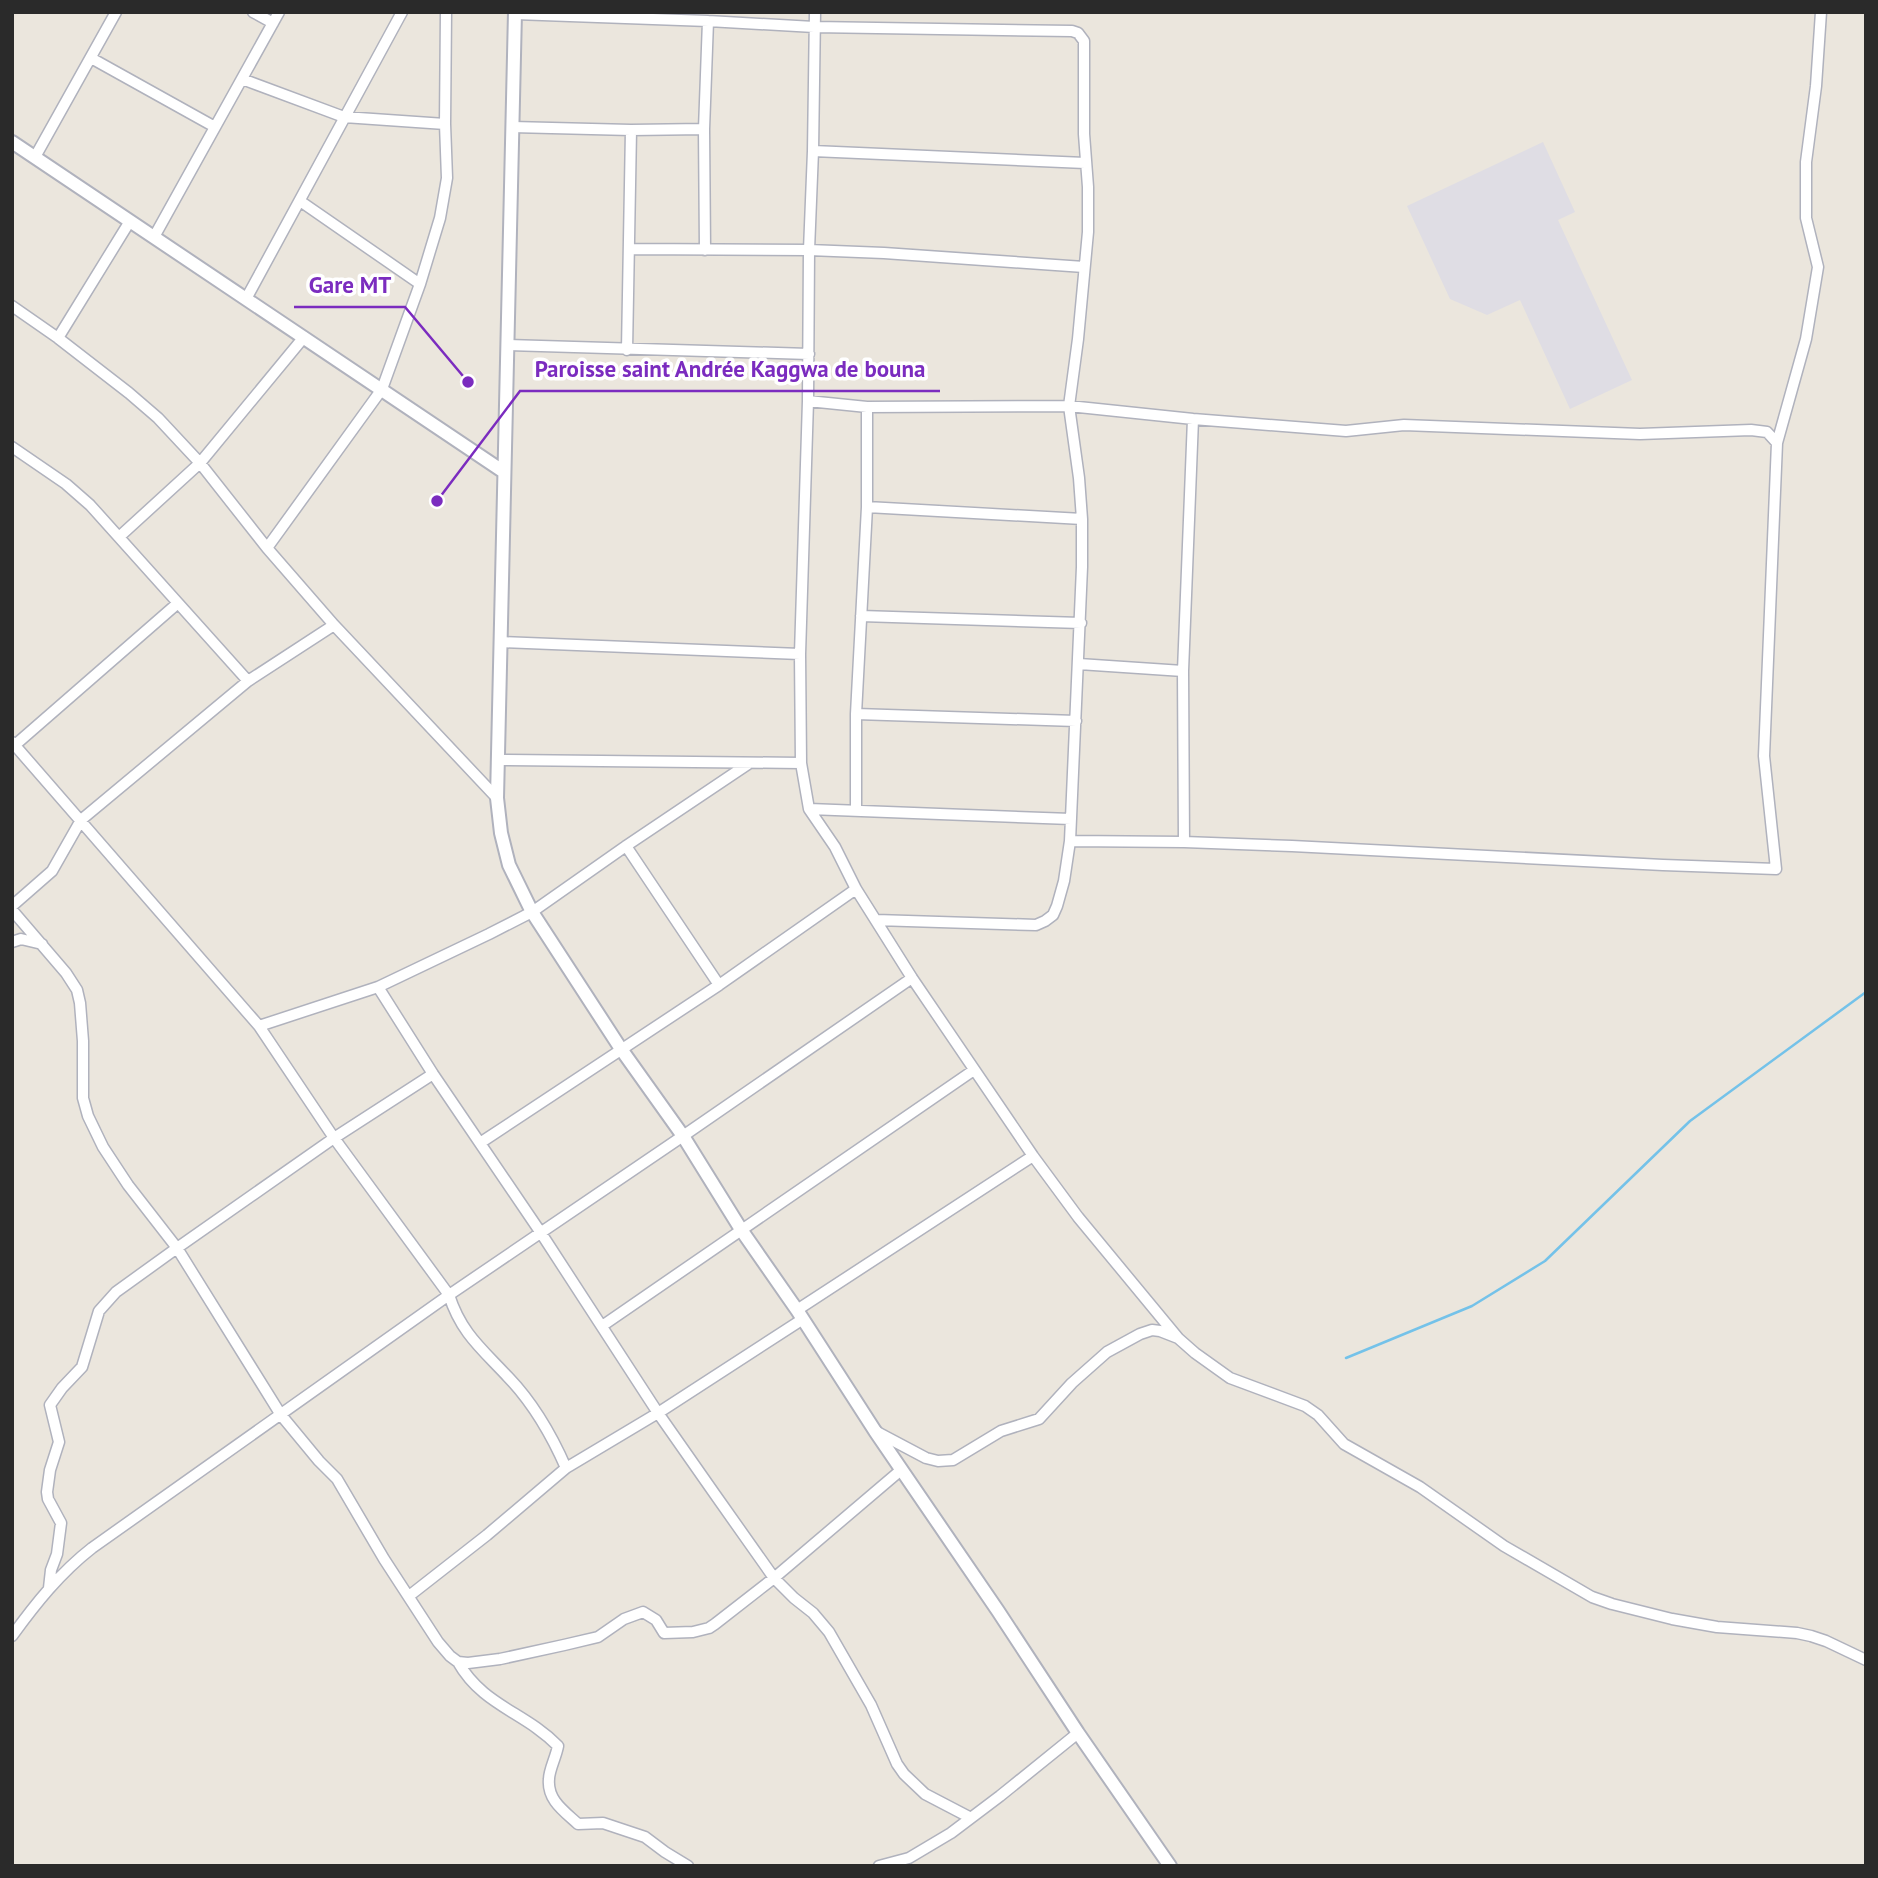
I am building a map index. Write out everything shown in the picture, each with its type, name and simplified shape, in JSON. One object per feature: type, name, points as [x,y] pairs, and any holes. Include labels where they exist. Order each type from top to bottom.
[{"type":"street","points":[[35,158],[116,12]]},
{"type":"street","points":[[253,12],[273,23]]},
{"type":"street","points":[[154,237],[279,12]]},
{"type":"street","points":[[246,299],[402,12]]},
{"type":"street","points":[[267,548],[382,389],[420,284],[440,218],[447,178],[446,12]]},
{"type":"street","points":[[815,12],[800,654],[801,764],[809,809],[835,847],[856,889],[912,978],[1033,1156],[1078,1217],[1178,1338],[1195,1353],[1230,1378],[1305,1406],[1318,1415],[1344,1444],[1420,1487],[1504,1546],[1584,1594],[1672,1619],[1717,1627],[1811,1636],[1866,1660]]},
{"type":"street","points":[[1070,841],[1184,842],[1776,869],[1764,756],[1777,443],[1806,339],[1818,267],[1806,218],[1806,162],[1816,86],[1821,12]]},
{"type":"street","points":[[876,920],[1036,925],[1053,915],[1064,881],[1070,841],[1081,623],[1082,519],[1069,406],[1079,339],[1088,209],[1083,101],[1084,41],[1078,33],[1072,31],[814,27],[634,15],[515,13],[497,798],[501,833],[509,866],[532,912],[621,1049],[683,1136],[742,1231],[800,1314],[901,1470],[1170,1866]]},
{"type":"street","points":[[705,250],[704,129],[708,21]]},
{"type":"street","points":[[91,58],[215,127]]},
{"type":"street","points":[[242,79],[344,117],[445,124]]},
{"type":"street","points":[[512,127],[704,129]]},
{"type":"street","points":[[627,350],[631,130]]},
{"type":"street","points":[[13,145],[504,472]]},
{"type":"street","points":[[813,151],[1085,163]]},
{"type":"street","points":[[300,201],[420,284]]},
{"type":"street","points":[[58,338],[130,221]]},
{"type":"street","points":[[629,249],[809,250],[1084,267]]},
{"type":"street","points":[[12,306],[130,393],[158,418],[201,463],[267,548],[334,625],[497,798]]},
{"type":"street","points":[[119,537],[201,463],[304,337]]},
{"type":"street","points":[[508,345],[809,354]]},
{"type":"street","points":[[808,401],[867,407],[1069,406],[1346,431],[1404,425],[1640,434],[1751,430],[1767,432],[1777,443]]},
{"type":"street","points":[[856,811],[856,714],[867,507],[867,407]]},
{"type":"street","points":[[1184,842],[1183,671],[1193,419]]},
{"type":"street","points":[[12,447],[66,484],[90,505],[248,681]]},
{"type":"street","points":[[867,507],[1082,519]]},
{"type":"street","points":[[178,603],[13,743],[259,1026],[334,1138],[449,1295],[453,1309],[468,1335],[509,1377],[531,1405],[566,1468]]},
{"type":"street","points":[[861,616],[1081,623]]},
{"type":"street","points":[[334,625],[248,681],[81,820],[52,870],[12,908],[66,972],[77,990],[83,1041],[83,1098],[94,1131],[128,1185],[177,1248],[281,1415],[318,1461],[337,1479],[384,1559],[438,1642],[458,1662],[479,1690],[537,1728],[558,1746],[548,1777],[551,1799],[578,1824],[603,1823],[645,1838],[688,1866]]},
{"type":"street","points":[[500,642],[800,654]]},
{"type":"street","points":[[1079,664],[1183,671]]},
{"type":"street","points":[[856,714],[1076,721]]},
{"type":"street","points":[[498,760],[801,764]]},
{"type":"street","points":[[259,1026],[378,987],[532,912],[748,764]]},
{"type":"street","points":[[809,809],[1071,820]]},
{"type":"street","points":[[626,846],[719,985]]},
{"type":"street","points":[[480,1143],[719,985],[856,889]]},
{"type":"street","points":[[12,942],[21,939],[42,944]]},
{"type":"street","points":[[12,1636],[49,1588],[71,1564],[92,1548],[449,1295],[912,978]]},
{"type":"street","points":[[378,987],[659,1413],[775,1578],[813,1613],[829,1632],[871,1705],[904,1774],[925,1794],[971,1818]]},
{"type":"street","points":[[602,1326],[974,1069]]},
{"type":"street","points":[[49,1588],[61,1523],[47,1492],[50,1470],[59,1442],[50,1405],[82,1367],[96,1317],[102,1306],[116,1292],[177,1248],[334,1138],[433,1074]]},
{"type":"street","points":[[409,1596],[566,1468],[659,1413],[1033,1156]]},
{"type":"street","points":[[875,1431],[933,1460],[953,1460],[1001,1431],[1042,1417],[1099,1358],[1122,1343],[1152,1330],[1178,1338]]},
{"type":"street","points":[[458,1662],[500,1659],[598,1637],[624,1619],[643,1612],[656,1620],[664,1633],[704,1630],[723,1619],[775,1578],[901,1470]]},
{"type":"street","points":[[878,1866],[921,1852],[971,1818],[1078,1733]]},
{"type":"shaded area","points":[[1543,142],[1575,212],[1558,220],[1632,380],[1570,409],[1520,300],[1487,315],[1450,299],[1407,206]]},
{"type":"waterway","points":[[1346,1358],[1472,1306],[1545,1261],[1690,1121],[1866,992]]},
{"type":"place","name":"Gare MT","points":[[468,382]]},
{"type":"place","name":"Paroisse saint Andrée Kaggwa de bouna","points":[[437,501]]}]
